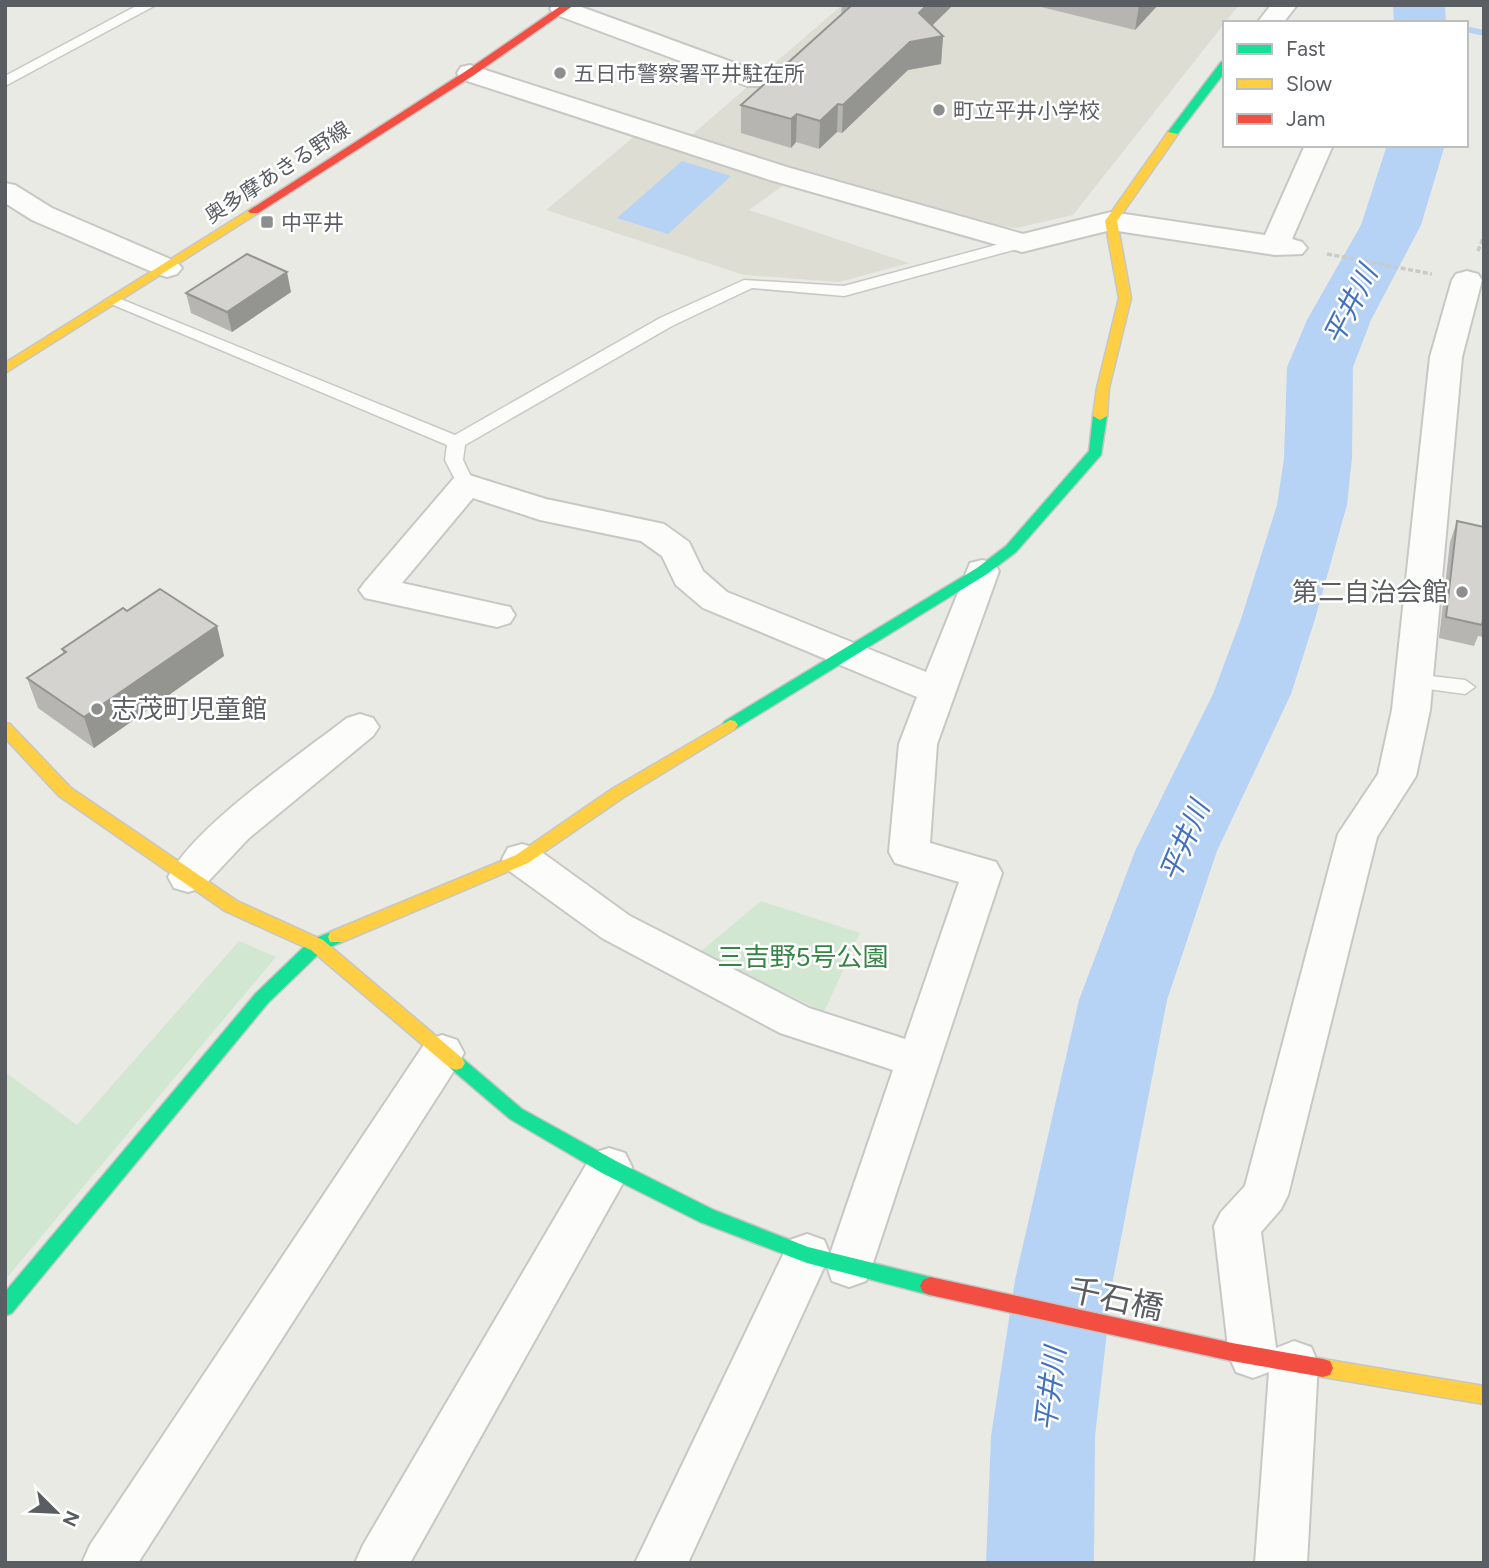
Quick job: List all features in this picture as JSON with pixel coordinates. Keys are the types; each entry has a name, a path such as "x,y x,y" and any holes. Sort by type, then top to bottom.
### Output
{"street":[{"path":"1271,21 1284,5"},
{"path":"566,7 756,80"},
{"name":"奥多摩あきる野線","path":"7,366 167,268 470,73 566,7"},
{"path":"5,1307 262,998 317,945 522,859 618,793 982,570 1011,549 1096,452 1103,388 1125,298 1111,221 1195,100 1223,66"},
{"path":"470,73 780,174 1021,243 1111,221 1284,247 1318,147"},
{"path":"5,191 42,214 167,268"},
{"path":"1281,1563 1260,1357 1237,1226 1265,1195 1358,834 1397,776 1413,681 1446,357 1469,279"},
{"path":"497,615 377,590 466,485 540,509 652,532 677,550 688,577 715,600 937,691"},
{"path":"661,1563 828,1261 919,1061 982,873 909,852 918,744 982,570"},
{"path":"188,877 235,828 360,727"},
{"name":"千石橋","path":"5,728 65,792 231,906 317,945 516,1114 609,1167 707,1216 828,1261 989,1301 1260,1357 1484,1395"},
{"path":"522,859 616,927 795,1020 919,1061"},
{"path":"108,1563 442,1053"},
{"path":"381,1563 609,1167"}],"lane":[{"path":"5,82 149,5"},
{"path":"456,442 666,322 750,283 844,290 1021,243"},
{"path":"112,301 456,442"},
{"path":"456,442 454,460 466,485"},
{"path":"1413,681 1465,687"}],"path":[{"path":"1284,247 1469,279"}],"shaded area":[{"name":"町立平井小学校","path":"842,5 1239,5 1226,21 1223,21 1223,25 1073,215 1017,228 992,225 687,139"},
{"path":"635,136 788,182 749,210 909,263 839,282 744,275 546,210"}],"green space":[{"name":"三吉野5号公園","path":"761,901 860,933 824,1012 700,952"},
{"path":"239,941 276,957 5,1280 5,1072 77,1125"}],"water":[{"path":"682,161 731,176 668,234 617,218"}],"building":[{"path":"852,5 927,5 919,13 943,36 910,42 843,105 838,104 820,121 797,114 791,119 741,105"},
{"path":"247,254 287,272 227,312 186,293"},
{"name":"第二自治会館","path":"1457,521 1484,527 1482,625 1446,617"},
{"path":"160,589 217,626 84,717 27,678 66,652 62,649 123,608 127,611"}],"waterway":[{"name":"平井川","path":"1419,5 1420,21"},
{"path":"1468,29 1484,33"},
{"name":"平井川","path":"1040,1563 1043,1436 1064,1280 1123,1000 1176,851 1252,694 1278,619 1312,505 1318,458 1317,400 1320,367 1339,320 1391,225 1415,147"}],"traffic: fast":[{"path":"1172,134 1223,67"},
{"path":"730,725 982,571 1011,549 1096,452 1100,416"},
{"path":"5,1307 262,998 317,945 336,937"},
{"path":"456,1063 516,1114 609,1167 707,1216 807,1255 930,1286"}],"traffic: slow":[{"path":"1100,416 1103,388 1125,298 1111,221 1172,134"},
{"path":"5,369 254,211"},
{"path":"336,937 522,859 618,793 730,725"},
{"path":"5,728 65,792 231,906 317,945 456,1063"},
{"path":"1323,1368 1484,1395"}],"traffic: jam":[{"path":"254,211 470,73 569,5"},
{"path":"930,1286 1232,1352 1323,1368"}],"place":[{"name":"五日市警察署平井駐在所","path":"560,73"},
{"name":"町立平井小学校","path":"939,110"},
{"name":"中平井","path":"267,222"},
{"name":"第二自治会館","path":"1462,592"},
{"name":"志茂町児童館","path":"97,709"}]}
